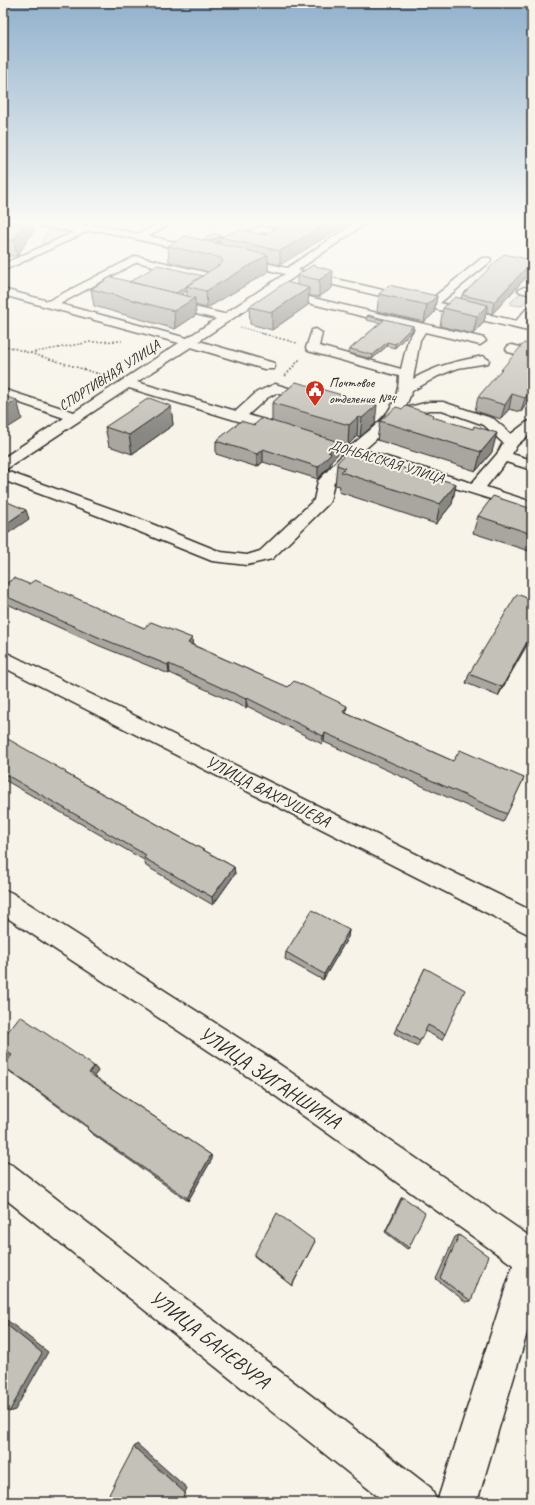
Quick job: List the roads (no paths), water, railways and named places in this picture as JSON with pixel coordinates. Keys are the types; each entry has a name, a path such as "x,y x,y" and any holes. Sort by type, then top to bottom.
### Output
{"street":[{"path":"11,294 189,342 269,366"},
{"path":"49,305 71,294"},
{"name":"СПОРТИВНАЯ УЛИЦА","path":"3,465 126,383 264,294"},
{"path":"283,294 480,341"},
{"path":"389,294 532,328"},
{"path":"432,304 444,294"},
{"path":"174,306 186,298"},
{"path":"159,302 223,320"},
{"path":"519,325 532,309"},
{"path":"3,475 131,522 218,557 248,560 266,555 322,501 326,481 354,451 391,418 406,389 406,374 414,340 422,327"},
{"path":"316,333 312,348 406,374"},
{"path":"512,349 532,354"},
{"path":"406,389 433,372 455,365 483,360"},
{"path":"126,383 300,435"},
{"path":"239,416 262,395 275,388 327,404"},
{"path":"3,392 75,417"},
{"path":"373,416 391,418 429,406 443,406 489,422 511,442"},
{"path":"476,489 503,456 511,442 532,425"},
{"name":"ДОНБАССКАЯ УЛИЦА","path":"331,444 532,507"},
{"path":"503,456 532,465"},
{"name":"УЛИЦА ВАХРУШЕВА","path":"3,658 532,924"},
{"name":"УЛИЦА ЗИГАНШИНА","path":"3,901 263,1070 532,1258"},
{"name":"УЛИЦА БАНЕВУРА","path":"3,1177 417,1502"},
{"path":"456,1502 532,1258"}],"place":[{"name":"Почтовое отделение №4","path":"315,407"}]}
